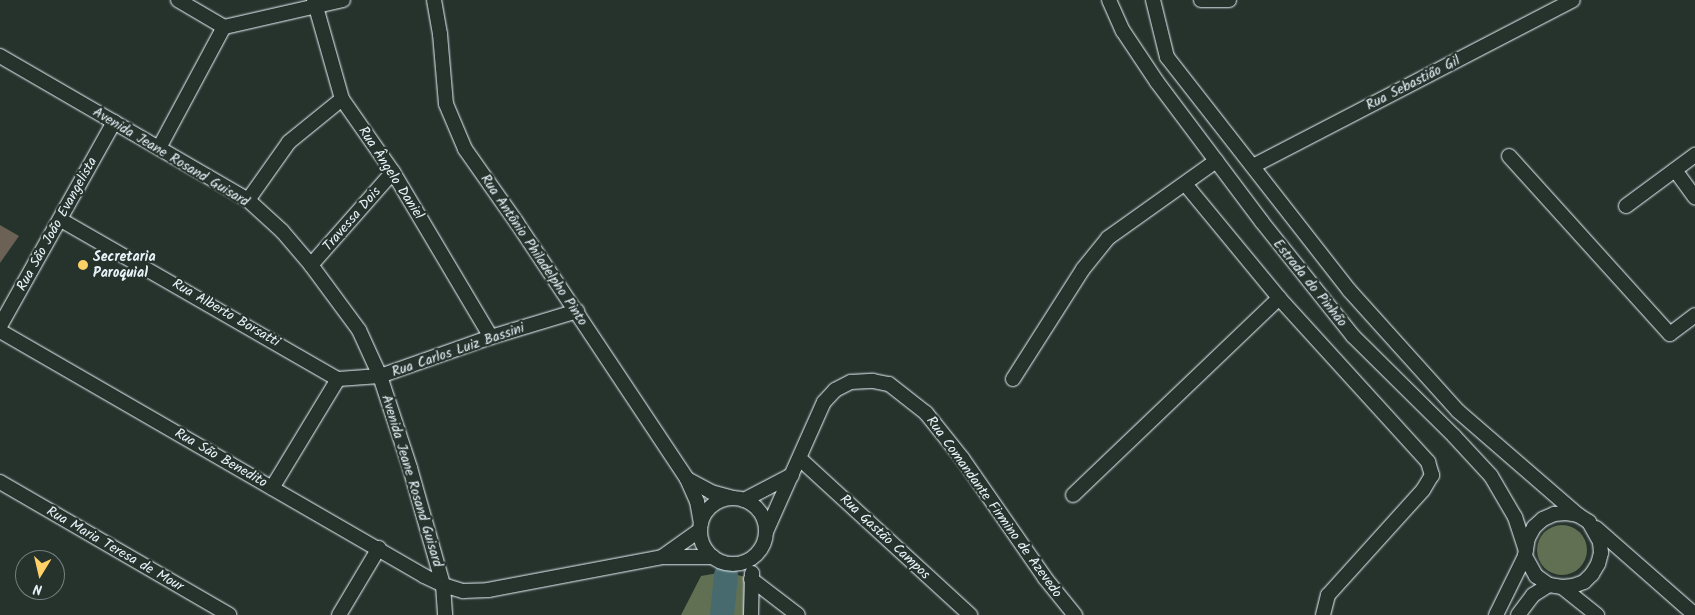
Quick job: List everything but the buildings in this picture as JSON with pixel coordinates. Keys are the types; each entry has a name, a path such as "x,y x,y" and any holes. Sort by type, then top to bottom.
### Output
{"street":[{"path":"178,0 224,27 314,4 343,0"},
{"name":"Rua Antônio Philadelpho Pinto","path":"434,0 440,34 446,104 465,149 577,311 687,479 697,501 701,527"},
{"name":"Estrada do Pinhão","path":"1109,0 1123,31 1157,82 1352,336 1454,436 1491,476 1515,517 1525,553"},
{"name":"Estrada do Pinhão","path":"1152,0 1168,57 1350,290 1458,410 1695,615"},
{"path":"1202,0 1228,1"},
{"name":"Rua Sebastião Gil","path":"1254,166 1573,0"},
{"name":"Rua Ângelo Daniel","path":"314,4 342,99 393,172 491,337"},
{"path":"160,148 224,27"},
{"name":"Avenida Jeane Rosand Guisard","path":"0,56 248,200 282,231 311,265 359,330 380,376 410,468 443,585 445,615"},
{"path":"248,200 289,142 342,99"},
{"name":"Rua São João Evangelista","path":"0,326 61,220 114,122"},
{"path":"1626,206 1695,155"},
{"path":"1509,156 1670,334 1695,315"},
{"path":"1013,379 1083,269 1108,238 1216,161"},
{"path":"1675,170 1695,198"},
{"name":"Travessa Dois","path":"311,265 393,172"},
{"path":"1186,184 1279,298 1428,462 1432,474 1423,490 1328,595 1324,615"},
{"name":"Rua Alberto Borsatti","path":"61,220 338,379"},
{"path":"1073,495 1279,298"},
{"name":"Rua Carlos Luiz Bassini","path":"338,379 380,376 491,337 577,311"},
{"name":"Rua São Benedito","path":"0,331 379,548 424,576 443,585 463,591 488,590 662,557"},
{"path":"272,488 338,379"},
{"name":"Rua Comandante Firmino de Azevedo","path":"766,532 824,402 835,390 851,382 873,380 889,384 926,413 962,458 1045,578 1075,615"},
{"name":"Rua Gastão Campos","path":"800,459 970,615"},
{"path":"687,479 712,492 739,499 760,512 766,532 761,550 745,562 734,564 723,562 713,557 702,543 701,527 709,508 716,503 739,499 792,474"},
{"name":"Rua Maria Teresa de Mour","path":"0,482 229,615"},
{"path":"1496,615 1525,553 1528,538 1534,527 1543,519 1554,514 1566,513 1583,519 1600,542 1598,564 1584,582 1556,586 1533,595 1518,615"},
{"path":"662,557 701,527"},
{"path":"339,615 379,548"},
{"path":"1525,553 1536,576 1556,586 1597,615"},
{"path":"751,615 751,579 754,556"},
{"path":"662,557 713,557"},
{"path":"751,579 798,615"}],"green space":[{"path":"1557,525 1567,525 1580,532 1587,545 1587,555 1580,568 1567,575 1557,575 1548,571 1541,564 1537,555 1537,545 1541,536 1548,529"},
{"path":"724,572 746,577 744,615 681,615 701,576"}],"waterway":[{"path":"722,615 726,575"}],"place":[{"name":"Secretaria Paroquial","path":"83,265"}]}
